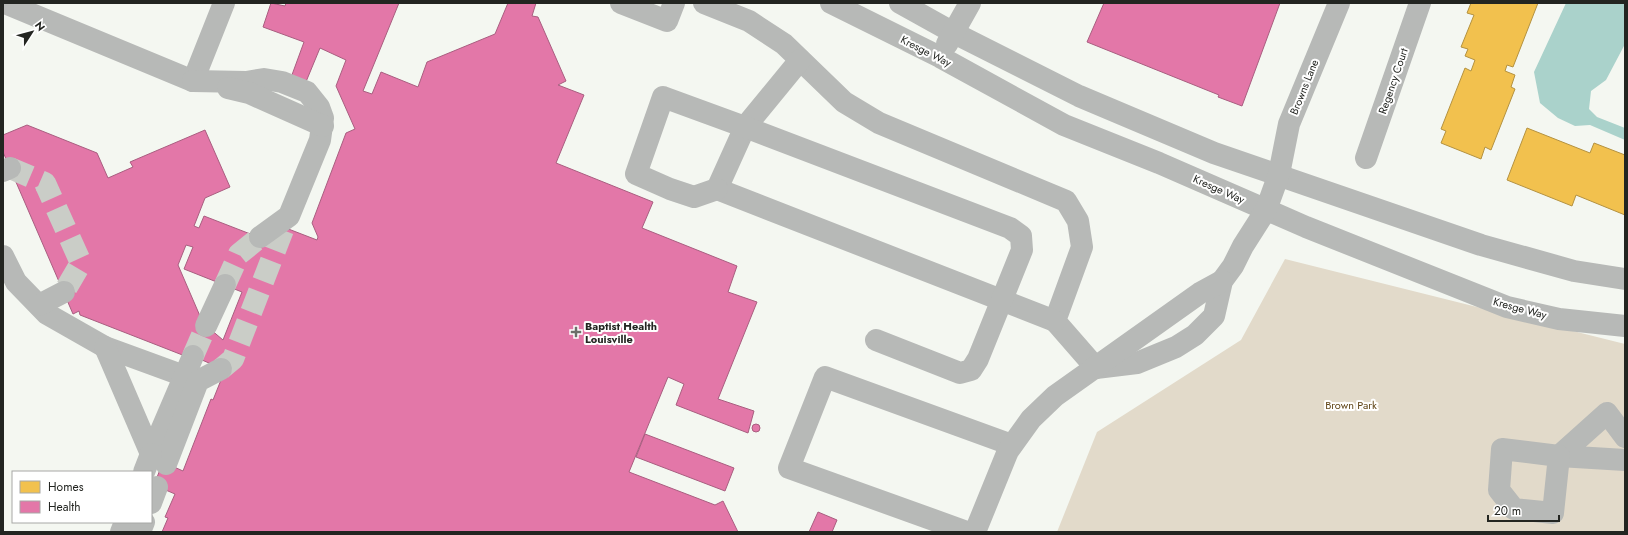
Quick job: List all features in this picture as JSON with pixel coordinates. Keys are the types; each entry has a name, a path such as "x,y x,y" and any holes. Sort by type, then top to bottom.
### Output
{"street":[{"path":"5,3 193,81 249,93 323,126 320,140 287,221 260,237"},
{"path":"193,81 224,3"},
{"path":"621,3 667,21 674,3"},
{"path":"704,3 749,21 784,44 844,102 880,123 1066,201 1078,221 1082,247 1055,321"},
{"name":"Kresge Way","path":"831,3 940,57 1064,125 1159,163 1306,227 1507,307 1558,319 1625,326"},
{"path":"900,3 1079,96 1214,153 1279,174 1481,245 1574,271 1625,279"},
{"path":"940,57 970,3"},
{"name":"Browns Lane","path":"1222,281 1233,266 1243,246 1266,210 1279,174 1289,124 1339,3"},
{"name":"Regency Court","path":"1366,158 1420,3"},
{"path":"717,189 745,127 800,60"},
{"path":"876,340 960,372 971,370 978,359 1002,301 1022,250 1021,236 1010,228 663,97 636,174 670,189 694,197 717,189 1002,301 1055,321 1096,368"},
{"path":"3,256 16,282 47,314 105,347 192,371 221,369"},
{"path":"1096,368 1137,363 1176,347 1195,335 1214,316 1222,281"},
{"path":"976,532 1008,451 1031,418 1055,396 1200,292 1222,281"},
{"path":"206,326 225,285"},
{"path":"39,305 64,292"},
{"path":"105,347 154,476"},
{"path":"154,476 192,371"},
{"path":"967,532 789,468 825,377 1012,445"},
{"path":"1625,437 1607,413 1559,456 1625,460"}],"green space":[{"name":"Brown Park","path":"1285,259 1625,344 1625,532 1057,532 1097,432 1241,340"}],"water":[{"path":"1566,3 1625,3 1625,44 1606,80 1591,91 1589,109 1597,117 1625,128 1625,140 1590,125 1575,126 1558,118 1540,103 1534,72"}],"building: Homes":[{"path":"1471,3 1538,3 1513,67 1507,65 1505,71 1515,75 1511,87 1515,89 1491,150 1485,147 1481,159 1441,143 1446,131 1441,129 1465,68 1471,71 1475,60 1465,56 1468,49 1461,47 1474,15 1467,13"},
{"path":"1527,128 1590,153 1594,143 1625,155 1625,215 1576,195 1572,206 1507,180"}],"building: Health":[{"path":"271,3 285,6 286,3 399,3 363,91 372,94 381,72 418,87 427,62 495,34 508,3 536,3 532,16 538,17 566,81 558,85 584,95 556,163 653,202 642,228 737,266 728,292 757,302 718,399 754,411 748,433 676,405 684,384 668,377 629,472 715,505 723,501 738,532 162,532 168,518 165,517 175,494 154,485 163,462 183,471 211,399 213,400 225,370 186,353 185,356 80,315 79,311 73,314 3,152 3,135 27,125 97,153 108,178 133,167 130,162 205,130 230,187 205,198 194,226 199,228 204,216 271,242 278,225 317,240 318,237 312,223 346,133 355,129 336,86 346,60 320,48 303,89 289,83 304,42 263,27","holes":["186,245 193,247 184,269 242,292 223,340 203,323 178,265"]},
{"path":"1104,3 1280,3 1242,106 1218,97 1219,95 1087,42"},
{"path":"754,424 758,424 760,428 758,432 754,432 752,430 752,426"},
{"path":"645,434 734,468 725,491 636,457"},
{"path":"818,512 837,520 832,532 809,532"}],"tunnel":[{"path":"10,168 45,183 81,263 64,292"},
{"path":"221,369 233,359 284,227"},
{"path":"225,285 239,254 260,237"},
{"path":"193,356 206,326"}],"place":[{"name":"Baptist Health Louisville","path":"576,332"}]}
